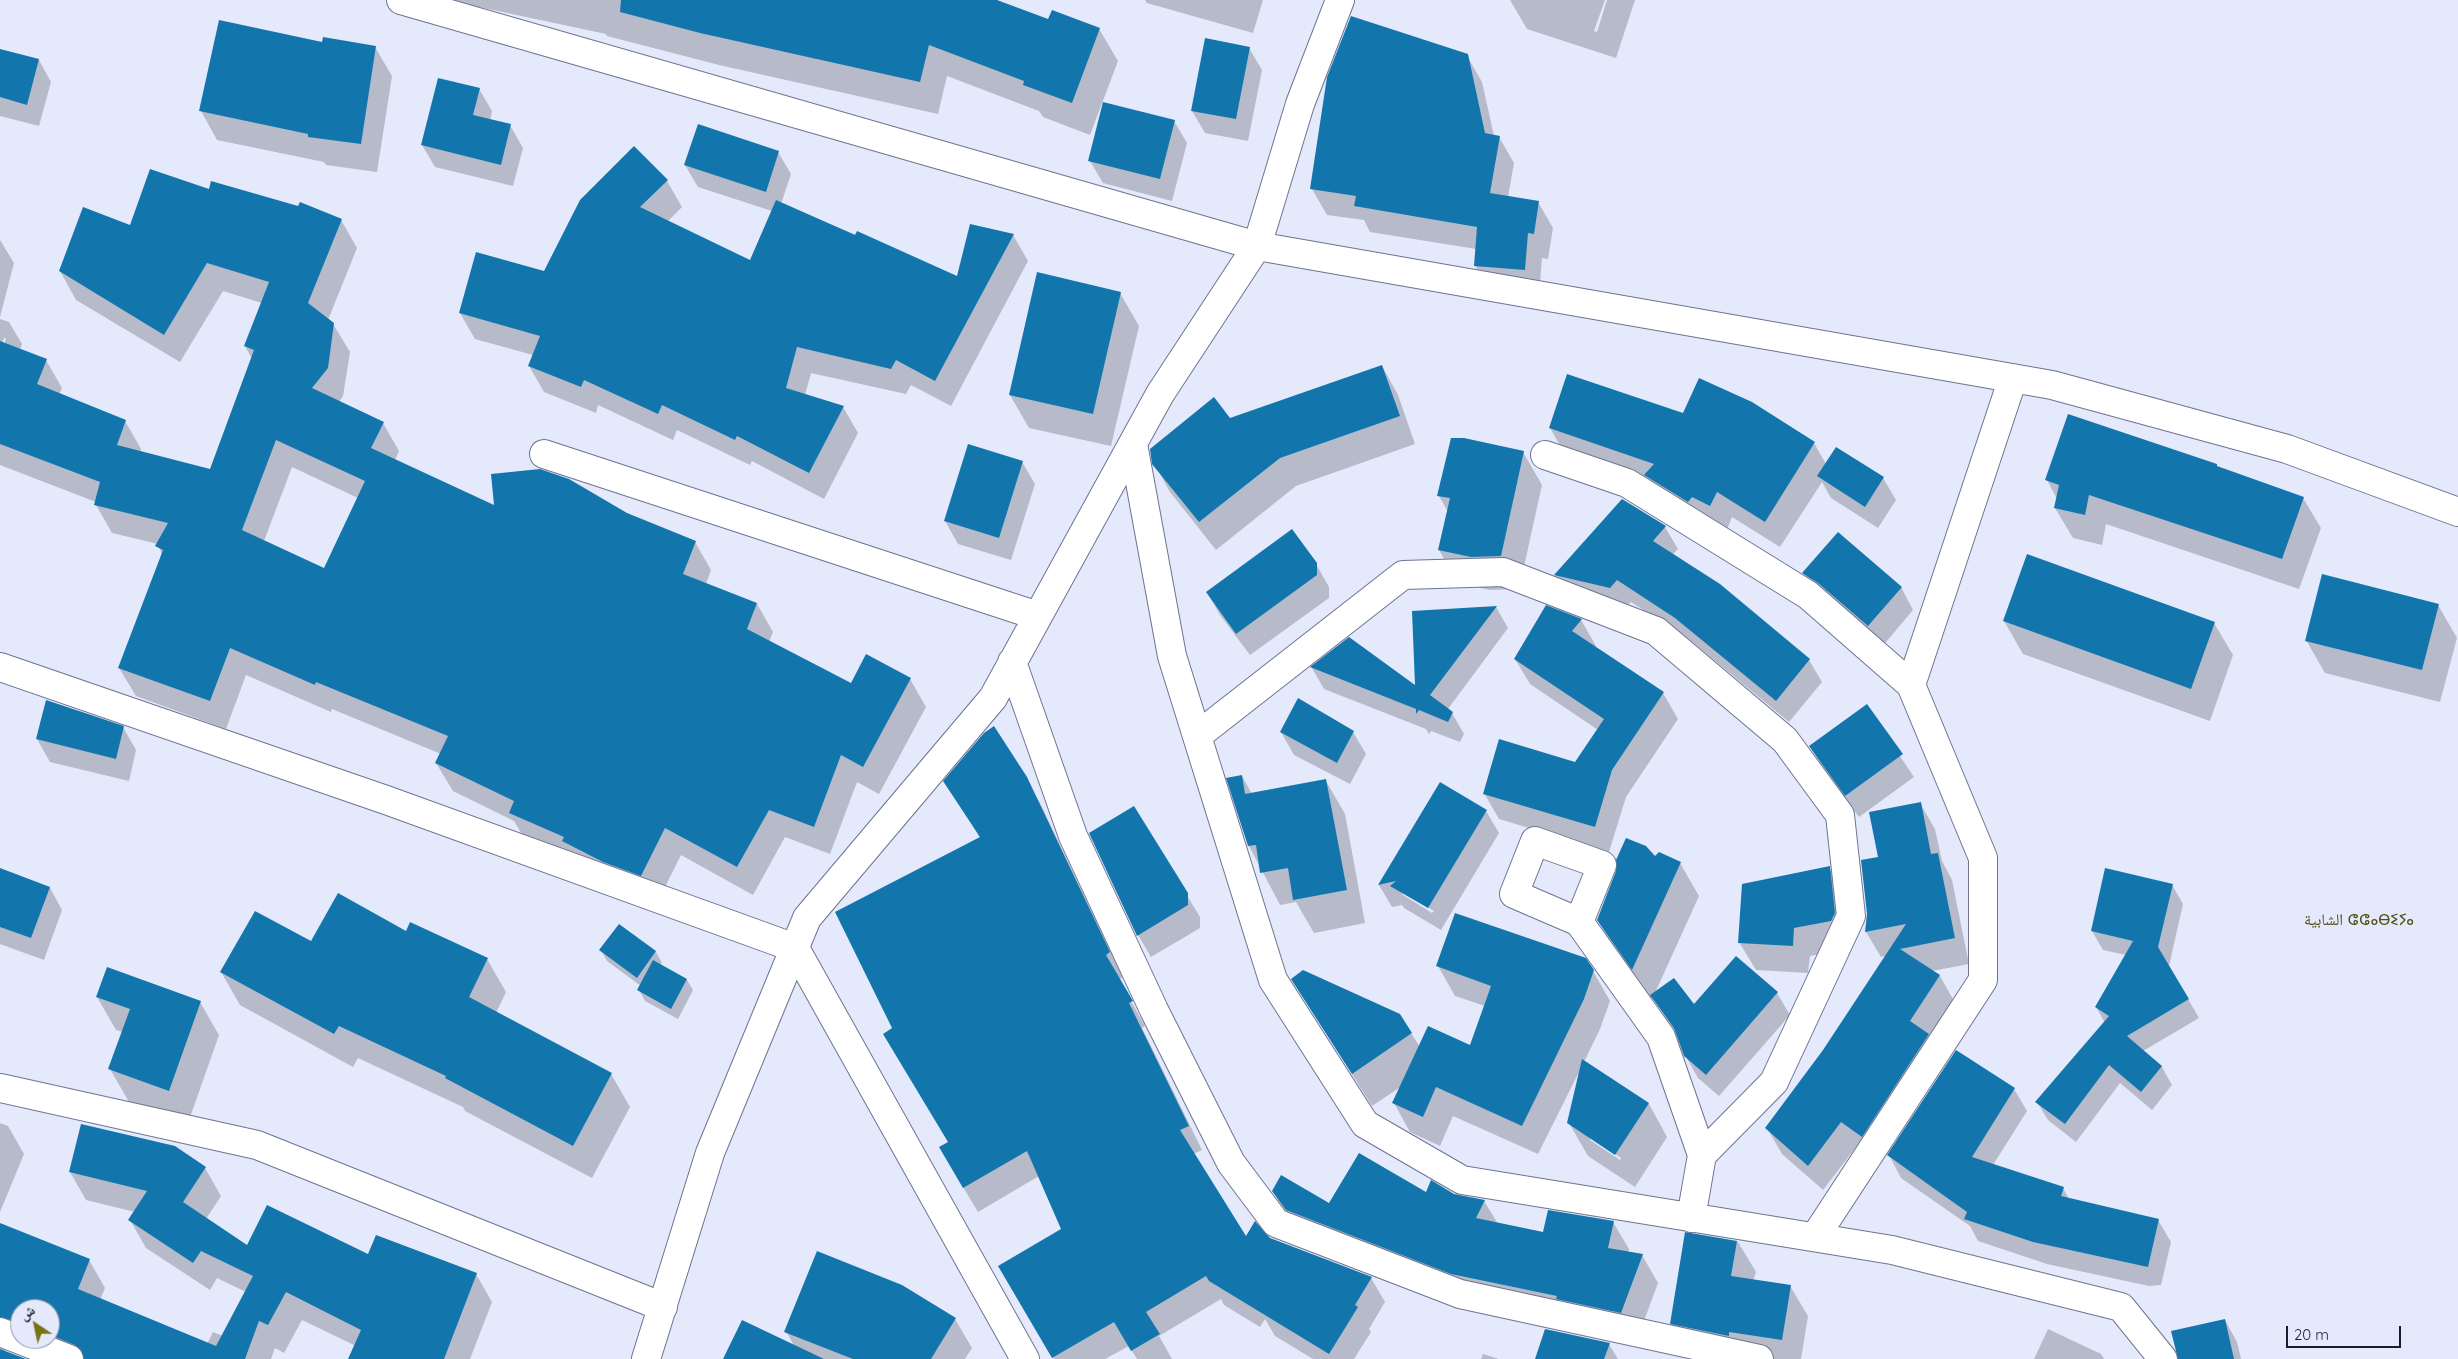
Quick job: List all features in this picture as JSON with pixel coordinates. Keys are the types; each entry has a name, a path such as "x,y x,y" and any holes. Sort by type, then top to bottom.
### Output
{"street":[{"path":"401,0 1257,246 2052,385 2287,449 2458,512"},
{"path":"646,1359 710,1153 807,918 993,698 1160,394 1257,246 1300,104 1340,0"},
{"path":"1911,685 2013,378"},
{"path":"1132,444 1172,656 1273,980 1366,1124 1462,1180 1892,1250 2121,1307 2163,1359"},
{"path":"544,454 1038,616"},
{"path":"1545,455 1627,483 1808,594 1911,685 1983,858 1983,980 1815,1237"},
{"path":"1197,736 1403,575 1503,572 1656,631 1785,740 1840,815 1851,916 1774,1082 1702,1155"},
{"path":"1012,662 1073,836 1154,1010 1230,1163 1276,1223 1460,1294 1759,1359"},
{"path":"0,668 386,800 795,948 1025,1359"},
{"path":"1579,922 1662,1036 1702,1155 1691,1218"},
{"path":"0,1088 257,1145 663,1307"},
{"path":"0,1332 69,1359"}],"building":[{"path":"621,0 997,0 1048,19 1052,10 1100,28 1072,103 1023,85 1024,81 929,45 920,82 700,33 620,12"},
{"path":"1351,16 1468,54 1485,133 1500,136 1490,193 1539,201 1534,234 1528,233 1525,270 1474,266 1477,227 1354,206 1356,196 1310,189 1327,77"},
{"path":"219,20 322,42 323,37 376,46 361,144 308,137 308,134 199,111"},
{"path":"1205,38 1250,47 1236,119 1191,111"},
{"path":"0,49 39,59 27,105 0,97"},
{"path":"438,78 480,88 473,115 511,124 501,165 421,145"},
{"path":"1103,102 1175,120 1160,179 1088,161"},
{"path":"698,124 779,151 766,192 684,165"},
{"path":"634,146 668,180 640,207 750,260 776,200 855,235 857,231 957,276 970,224 1014,234 935,381 896,360 891,369 797,347 786,388 844,406 809,473 737,436 735,440 662,405 658,414 584,380 581,387 528,366 540,336 459,313 476,252 544,271 580,200"},
{"path":"150,169 209,189 211,181 298,206 300,202 342,219 308,303 334,323 328,368 312,388 384,422 371,448 494,505 491,474 540,469 569,479 627,513 696,541 683,574 757,603 747,629 851,683 866,654 911,678 863,767 841,755 814,827 769,810 737,867 665,828 641,876 603,862 562,841 564,837 509,813 514,801 435,763 448,736 316,682 315,685 230,648 210,701 118,668 163,550 155,546 168,523 94,505 100,482 0,444 0,341 47,359 37,384 126,420 117,445 210,469 254,350 244,346 269,282 207,263 164,335 59,271 83,207 130,225","holes":["276,440 365,481 324,568 242,530"]},
{"path":"1037,272 1121,292 1093,414 1009,395"},
{"path":"1382,365 1400,416 1280,458 1199,522 1152,464 1150,449 1214,397 1230,418"},
{"path":"1567,374 1683,413 1699,378 1752,402 1815,442 1765,522 1717,492 1710,506 1692,497 1688,502 1644,475 1654,464 1549,428"},
{"path":"2068,414 2217,464 2217,466 2304,497 2282,559 2089,495 2085,515 2054,508 2059,485 2045,480"},
{"path":"1451,438 1464,438 1524,451 1501,556 1471,557 1438,550 1450,498 1437,496"},
{"path":"968,444 1023,461 999,538 944,521"},
{"path":"1836,447 1884,477 1865,507 1817,476"},
{"path":"1622,499 1666,526 1653,541 1720,584 1810,659 1776,701 1675,618 1617,580 1610,588 1554,575"},
{"path":"1292,529 1317,563 1317,575 1236,634 1206,592"},
{"path":"1838,532 1902,587 1868,626 1818,583 1802,573"},
{"path":"2027,554 2215,622 2191,689 2003,621"},
{"path":"2322,574 2439,604 2422,670 2305,641"},
{"path":"1546,605 1582,619 1572,631 1664,692 1612,770 1595,827 1483,794 1499,739 1575,762 1604,719 1514,659"},
{"path":"1497,606 1430,695 1453,712 1448,722 1419,710 1416,714 1416,709 1310,667 1349,637 1415,685 1412,611"},
{"path":"1298,698 1354,731 1337,763 1280,732"},
{"path":"46,700 124,726 116,759 36,739"},
{"path":"1867,704 1903,754 1845,796 1809,746"},
{"path":"994,726 1027,777 1110,952 1106,955 1133,1001 1129,1003 1189,1126 1180,1130 1246,1236 1255,1221 1270,1238 1372,1277 1355,1305 1358,1307 1329,1354 1209,1281 1206,1276 1146,1312 1160,1334 1131,1351 1114,1322 1052,1358 998,1266 1061,1229 1027,1151 963,1188 939,1147 948,1142 883,1034 892,1028 835,912 980,837 943,781 984,733"},
{"path":"1242,775 1245,794 1326,779 1347,890 1293,900 1288,868 1260,873 1256,845 1248,846 1226,778"},
{"path":"1440,782 1487,810 1428,908 1390,886 1396,881 1378,885"},
{"path":"1921,802 1931,854 1938,853 1955,938 1900,949 1940,975 1910,1021 1929,1034 1862,1137 1841,1122 1808,1166 1765,1128 1823,1050 1906,924 1865,932 1867,914 1861,860 1878,857 1869,812"},
{"path":"1134,806 1188,893 1188,905 1137,936 1089,833"},
{"path":"1626,838 1646,846 1655,856 1659,852 1681,862 1632,970 1597,920 1616,871 1616,860"},
{"path":"1830,866 1835,913 1831,921 1794,928 1793,946 1738,943 1742,884"},
{"path":"0,868 50,887 31,938 0,927"},
{"path":"2105,868 2173,884 2158,947 2189,999 2127,1036 2162,1066 2141,1092 2109,1065 2065,1124 2035,1102 2109,1016 2095,1007 2133,941 2091,931"},
{"path":"338,893 406,931 410,922 488,958 469,997 612,1073 573,1146 445,1078 446,1076 339,1026 334,1034 220,972 255,911 311,941"},
{"path":"1455,913 1586,958 1594,970 1584,999 1522,1126 1436,1087 1423,1117 1392,1103 1428,1026 1470,1045 1491,986 1436,966"},
{"path":"619,924 656,951 637,978 599,950"},
{"path":"1736,956 1778,992 1706,1075 1684,1056 1674,1028 1650,995 1674,978 1694,1004"},
{"path":"653,960 687,979 671,1009 637,990"},
{"path":"107,967 201,1001 169,1091 108,1069 130,1009 96,997"},
{"path":"1303,970 1400,1014 1412,1033 1352,1074 1291,979"},
{"path":"1956,1050 2015,1088 1972,1157 2064,1187 2061,1196 2159,1219 2148,1267 2033,1242 1964,1219 1967,1212 1887,1155"},
{"path":"1582,1059 1649,1103 1615,1155 1567,1123"},
{"path":"81,1124 175,1146 206,1167 183,1202 247,1245 267,1205 368,1254 376,1235 477,1273 444,1359 348,1359 361,1330 286,1292 268,1325 259,1321 245,1359 84,1359 81,1350 75,1345 60,1339 60,1299 10,1299 10,1320 0,1317 0,1223 90,1259 78,1289 216,1346 253,1276 201,1251 193,1263 128,1220 147,1191 69,1172"},
{"path":"1359,1153 1426,1192 1431,1180 1454,1194 1485,1200 1476,1218 1543,1232 1548,1210 1614,1221 1608,1248 1643,1254 1621,1313 1556,1299 1557,1296 1451,1274 1286,1210 1272,1191 1281,1175 1329,1203"},
{"path":"1685,1232 1737,1241 1731,1276 1791,1285 1782,1340 1729,1332 1729,1336 1670,1324"},
{"path":"817,1251 902,1285 956,1318 931,1359 853,1359 784,1332"},
{"path":"2225,1319 2234,1359 2178,1359 2171,1331"},
{"path":"742,1320 824,1359 723,1359"},
{"path":"1545,1329 1610,1343 1604,1359 1535,1359"},
{"path":"0,1349 26,1359 0,1359"}],"district":[{"name":"الشابية ⵛⵛⴰⴱⵉⵢⴰ","path":"2359,920"}]}
